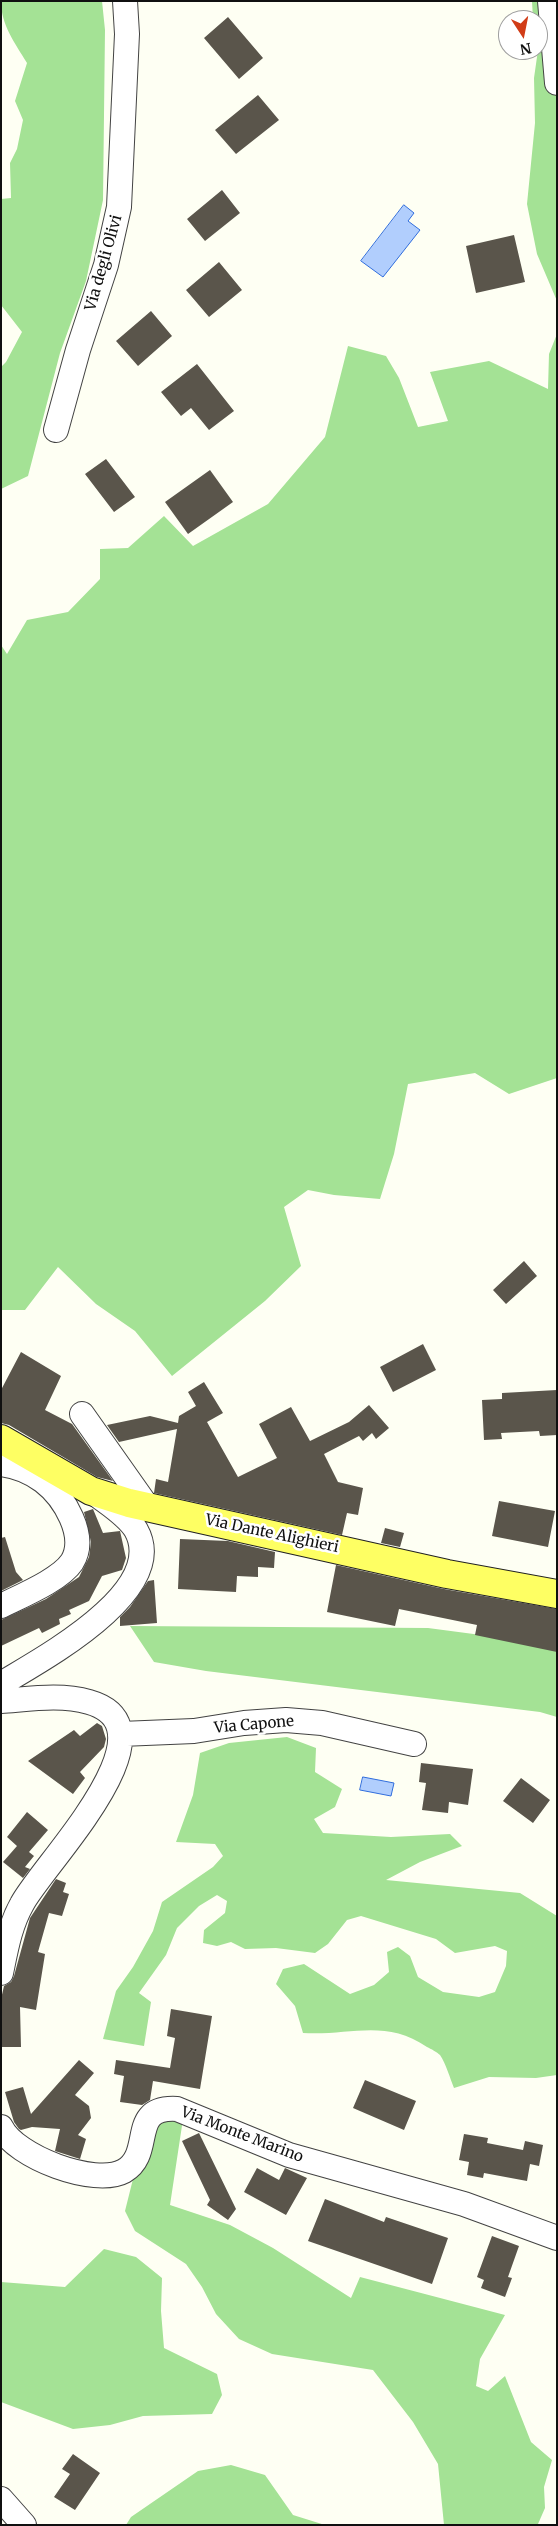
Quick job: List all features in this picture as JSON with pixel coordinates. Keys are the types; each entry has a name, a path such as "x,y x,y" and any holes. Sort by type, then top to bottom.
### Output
{"main road":[{"name":"Via Dante Alighieri","path":"1,1439 20,1465 91,1491 149,1509 447,1574 557,1594"}],"street":[{"name":"Via degli Olivi","path":"56,430 78,350 106,265 119,207 127,28 125,1"},
{"path":"550,1 557,83"},
{"path":"82,1414 149,1509"},
{"path":"1,1606 57,1576 69,1565 76,1552 76,1535 64,1505 49,1486 20,1465"},
{"path":"1,1684 102,1617 128,1589 138,1572 142,1547 136,1530 129,1521 91,1491"},
{"path":"1,1701 50,1698 87,1701 103,1709 113,1717 121,1734 119,1752 107,1781 89,1810 22,1903 12,1928 1,1973"},
{"name":"Via Capone","path":"121,1734 194,1731 244,1723 286,1720 322,1723 414,1744"},
{"name":"Via Monte Marino","path":"1,2127 12,2142 35,2158 80,2172 104,2176 122,2172 135,2161 145,2122 150,2115 167,2108 177,2109 289,2155 464,2204 557,2238"},
{"path":"1,2499 24,2525"}],"green space":[{"path":"1,1 102,1 105,30 103,200 86,281 60,353 28,476 1,489 1,367 6,362 22,332 1,305 1,199 11,198 10,163 17,149 23,120 15,101 27,63 6,26"},
{"path":"532,1 557,1 557,301 537,254 527,204 535,123 534,78 537,60 548,60 548,10 532,10"},
{"path":"557,334 557,1078 509,1094 475,1073 408,1084 394,1154 380,1199 334,1195 308,1190 284,1207 301,1266 265,1301 172,1376 135,1331 96,1304 58,1267 25,1310 1,1310 1,645 7,654 27,620 68,612 100,579 100,549 128,548 164,516 193,546 268,504 325,437 348,346 386,356 399,378 418,427 448,421 430,372 489,361 548,389 549,354"},
{"path":"130,1626 428,1628 557,1645 557,1717 540,1712 206,1671 154,1662"},
{"path":"287,1737 316,1748 315,1772 342,1789 335,1807 314,1819 323,1833 391,1837 450,1834 462,1846 420,1862 386,1880 520,1893 557,1916 557,2075 536,2078 489,2077 454,2088 440,2055 412,2038 396,2033 366,2030 303,2033 295,2006 276,1984 283,1969 304,1964 350,1994 374,1985 389,1972 387,1952 398,1947 410,1956 418,1977 443,1992 479,1997 495,1992 506,1966 507,1951 495,1946 455,1953 436,1939 361,1916 347,1920 328,1944 315,1953 276,1948 245,1949 231,1942 217,1946 203,1943 204,1930 225,1913 227,1901 217,1895 199,1906 177,1928 166,1955 139,1993 151,2002 144,2046 103,2039 116,1991 133,1967 153,1931 162,1902 213,1867 223,1856 215,1844 176,1842 193,1795 200,1753 229,1743"},
{"path":"155,2117 183,2119 170,2205 230,2225 273,2248 351,2298 360,2277 505,2315 480,2359 476,2386 488,2391 505,2376 531,2442 552,2460 544,2487 545,2508 538,2524 444,2525 438,2464 413,2422 373,2370 272,2354 239,2339 216,2314 202,2287 186,2264 135,2231 125,2211 136,2167"},
{"path":"104,2249 136,2257 162,2278 161,2311 164,2348 217,2374 222,2395 212,2414 143,2416 110,2425 73,2429 1,2402 1,2282 65,2287"},
{"path":"231,2465 265,2475 293,2515 325,2525 126,2525 131,2517 198,2471"}],"water":[{"path":"404,205 414,213 408,221 420,230 383,277 361,261"},
{"path":"363,1777 394,1783 391,1796 360,1790"}],"building":[{"path":"228,17 263,58 239,79 204,38"},
{"path":"258,95 279,120 236,154 215,130"},
{"path":"222,190 240,213 205,241 187,219"},
{"path":"514,235 525,282 476,293 466,246"},
{"path":"219,262 242,290 209,317 186,290"},
{"path":"151,311 172,336 138,366 116,341"},
{"path":"197,364 234,411 209,430 191,408 181,416 161,392"},
{"path":"106,459 135,497 114,512 85,474"},
{"path":"210,470 233,502 188,534 165,502"},
{"path":"524,1261 537,1276 506,1304 493,1290"},
{"path":"423,1344 436,1370 393,1392 380,1367"},
{"path":"21,1352 61,1376 45,1410 72,1424 113,1481 97,1477 9,1425 1,1423 1,1390"},
{"path":"204,1382 223,1413 207,1422 238,1477 277,1458 259,1424 291,1407 310,1441 349,1422 369,1405 389,1428 376,1439 372,1433 363,1441 359,1436 324,1454 338,1482 363,1488 358,1515 347,1513 342,1535 154,1493 156,1479 168,1482 177,1429 119,1442 107,1425 150,1416 178,1423 179,1416 196,1406 188,1392"},
{"path":"557,1390 557,1435 540,1436 539,1431 501,1433 502,1439 484,1440 482,1400 502,1399 502,1393"},
{"path":"499,1501 555,1511 548,1547 492,1536"},
{"path":"93,1509 103,1533 120,1531 126,1558 122,1570 102,1576 89,1601 69,1610 71,1614 59,1619 60,1624 42,1633 39,1628 1,1646 1,1620 46,1599 79,1577 89,1557 91,1542 84,1512"},
{"path":"385,1528 404,1533 400,1547 381,1543"},
{"path":"5,1537 16,1572 23,1580 1,1591 1,1538"},
{"path":"180,1539 228,1541 275,1552 274,1568 258,1567 258,1577 237,1576 236,1592 178,1589"},
{"path":"336,1565 444,1589 557,1609 557,1652 475,1635 477,1625 399,1609 395,1626 327,1612"},
{"path":"154,1580 157,1623 120,1626 120,1617 130,1607 148,1581"},
{"path":"97,1723 102,1726 106,1739 104,1747 80,1772 85,1778 73,1794 28,1761 74,1730 80,1736"},
{"path":"421,1763 473,1769 468,1805 449,1802 448,1813 422,1810 426,1783 419,1782"},
{"path":"521,1778 550,1800 533,1823 503,1801"},
{"path":"27,1812 48,1830 29,1852 34,1856 25,1867 30,1869 23,1878 3,1862 17,1846 7,1837"},
{"path":"56,1879 66,1883 63,1892 69,1894 62,1916 49,1913 38,1952 45,1954 36,2010 20,2007 21,2047 1,2047 1,1999 4,1986 11,1982 14,1976 30,1918"},
{"path":"171,2009 212,2016 200,2089 153,2081 150,2100 142,2105 120,2102 124,2076 114,2074 116,2060 170,2068 175,2038 167,2036"},
{"path":"79,2060 94,2073 75,2095 89,2106 91,2118 78,2135 86,2139 80,2159 55,2151 60,2129 32,2127 19,2129 14,2122 5,2092 23,2087 31,2114"},
{"path":"365,2080 416,2101 404,2130 353,2108"},
{"path":"199,2133 236,2209 228,2220 207,2205 210,2200 182,2141"},
{"path":"464,2134 488,2138 487,2143 523,2150 525,2141 543,2145 539,2166 530,2164 527,2181 484,2173 483,2178 467,2175 469,2162 459,2160"},
{"path":"257,2168 279,2180 285,2168 307,2178 286,2215 244,2192"},
{"path":"325,2199 384,2222 386,2217 448,2238 432,2284 308,2241"},
{"path":"492,2236 519,2246 508,2277 512,2278 505,2297 481,2288 484,2280 477,2277"},
{"path":"73,2454 100,2473 75,2510 54,2497 70,2474 62,2469"}]}
